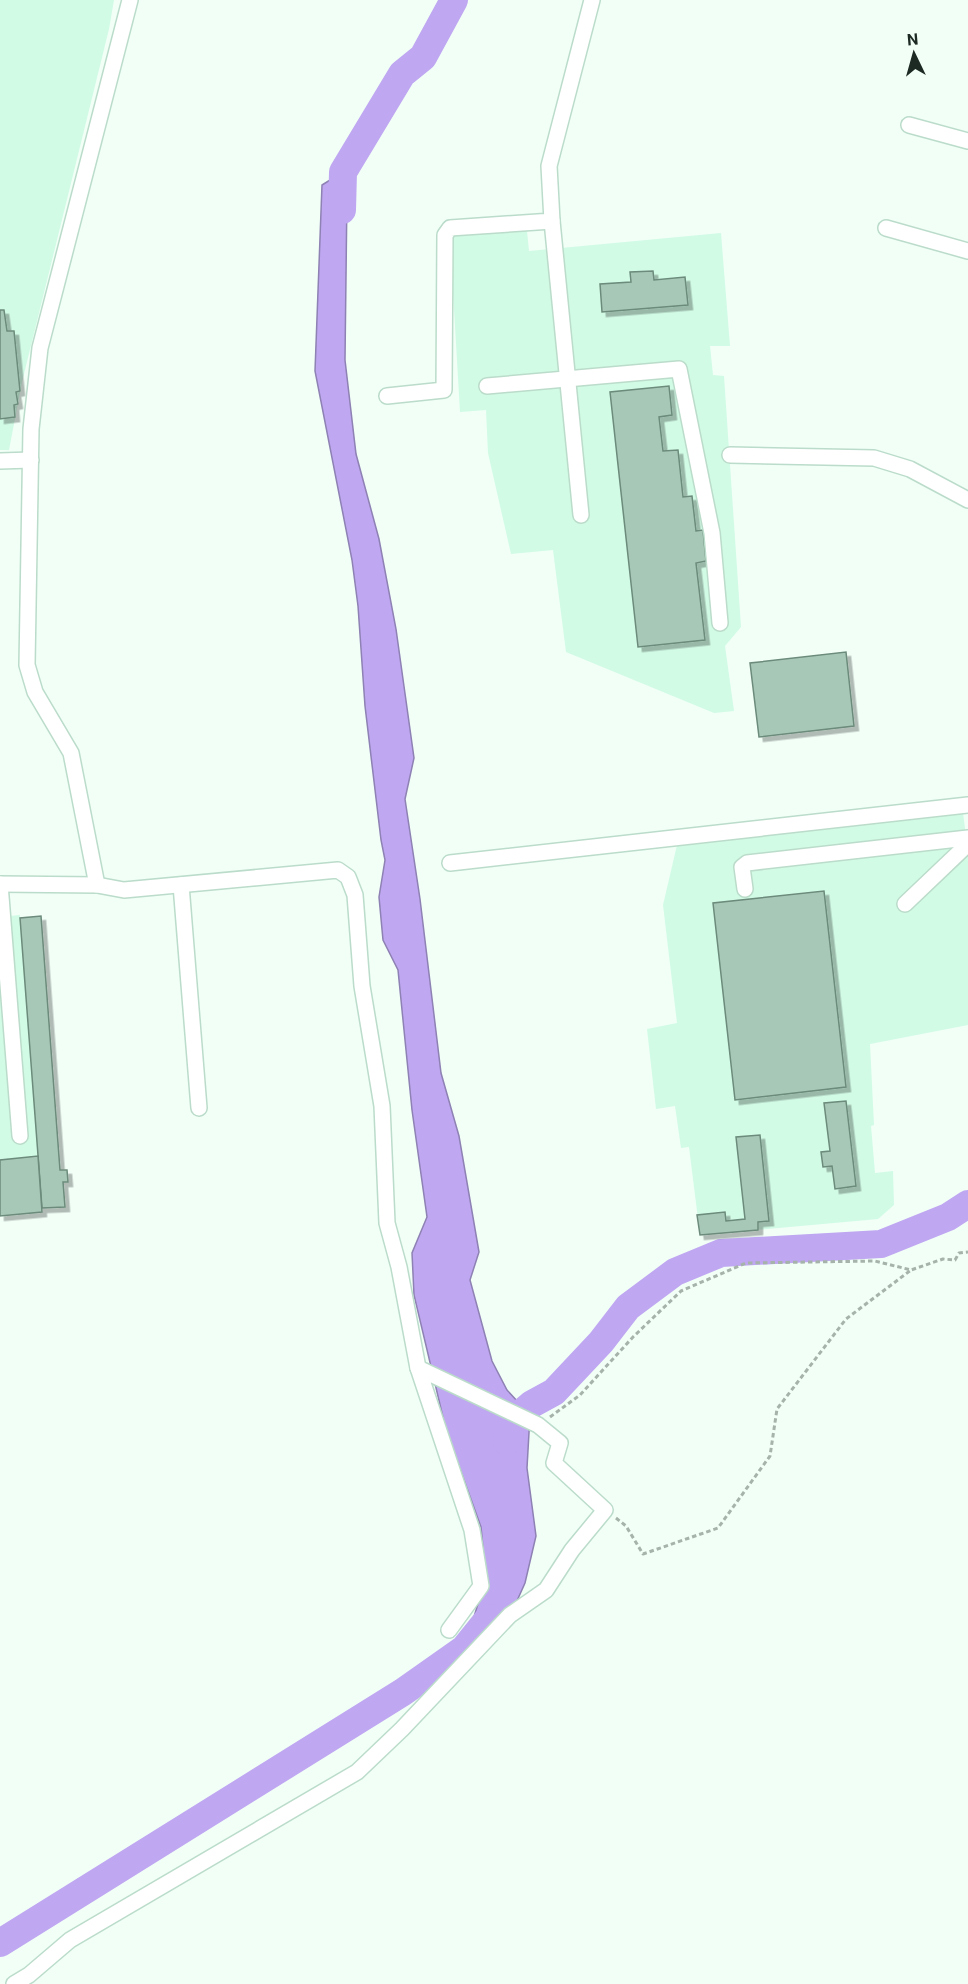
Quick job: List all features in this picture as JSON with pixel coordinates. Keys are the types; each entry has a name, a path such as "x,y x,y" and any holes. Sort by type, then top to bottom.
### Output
{"street":[{"path":"97,885 71,753 35,692 27,665 32,429 40,348 130,0"},
{"path":"581,515 552,221 549,166 592,0"},
{"path":"909,125 968,141"},
{"path":"387,396 444,390 445,235 450,228 552,221"},
{"path":"886,228 968,251"},
{"path":"487,386 679,369 712,532 720,623"},
{"path":"730,455 874,458 910,469 968,500"},
{"path":"0,461 31,460"},
{"path":"450,863 968,805"},
{"path":"745,889 742,867 747,863 968,838"},
{"path":"905,904 968,844"},
{"path":"20,1136 4,976 0,884 97,885 124,890 338,870 348,876 355,895 362,986 381,1106 387,1223 424,1370 472,1530 481,1586 449,1630"},
{"path":"181,885 199,1108"},
{"path":"14,1984 29,1976 70,1940 357,1772 402,1729 510,1615 546,1590 572,1550 605,1510 554,1463 560,1443 538,1425 424,1370"}],"path":[{"path":"605,1510 626,1526 643,1554 718,1528 770,1456 777,1409 846,1319 911,1270 943,1259 955,1260 959,1253 968,1252"},
{"path":"538,1425 580,1395 633,1336 681,1291 746,1263 875,1261 911,1270"}],"shaded area":[{"path":"0,0 114,0 109,29 22,382 9,450 0,450"},
{"path":"343,172 347,193 345,360 356,454 379,539 396,629 414,758 405,799 420,899 441,1073 459,1136 479,1252 470,1280 492,1361 507,1390 530,1415 527,1468 536,1536 525,1583 516,1603 464,1649 486,1578 481,1527 446,1430 414,1295 412,1253 427,1217 412,1110 398,970 383,940 379,897 385,860 365,706 358,606 352,560 315,371 322,185"},
{"path":"527,231 529,251 721,233 730,346 710,346 713,375 724,376 741,627 725,646 734,711 714,713 566,652 553,550 511,554 488,453 486,410 460,412 450,240 454,235"},
{"path":"963,813 968,852 968,1025 870,1044 874,1125 871,1126 875,1173 893,1171 894,1205 878,1219 700,1235 689,1147 681,1148 675,1106 656,1109 647,1029 677,1023 663,905 677,845"},
{"path":"20,915 20,918 41,916 60,1170 67,1170 68,1182 63,1183 65,1207 42,1208 42,1212 0,1216 0,917"}],"building":[{"path":"653,271 654,280 685,277 688,305 602,312 600,284 631,282 630,272"},
{"path":"0,310 4,310 7,331 14,331 20,391 16,392 18,404 14,405 15,417 0,419"},
{"path":"669,386 672,415 659,417 663,451 678,450 683,497 692,496 696,531 703,530 706,561 696,563 705,640 638,647 610,392"},
{"path":"846,652 854,726 759,737 750,663"},
{"path":"824,891 846,1087 735,1100 713,903"},
{"path":"41,916 60,1170 67,1170 68,1182 63,1182 65,1207 42,1208 20,918"},
{"path":"846,1101 856,1186 835,1189 832,1166 823,1167 821,1152 830,1151 824,1103"},
{"path":"760,1135 769,1221 758,1222 758,1230 700,1235 697,1215 725,1212 726,1221 745,1219 736,1137"},
{"path":"38,1156 42,1212 0,1216 0,1160"}],"waterway":[{"path":"342,210 343,172 402,74 423,57 454,0"},
{"path":"507,1442 513,1420 532,1404 554,1392 601,1342 628,1307 675,1272 721,1253 881,1244 948,1217 968,1204"},
{"path":"0,1943 403,1692 464,1649 489,1618"}]}
